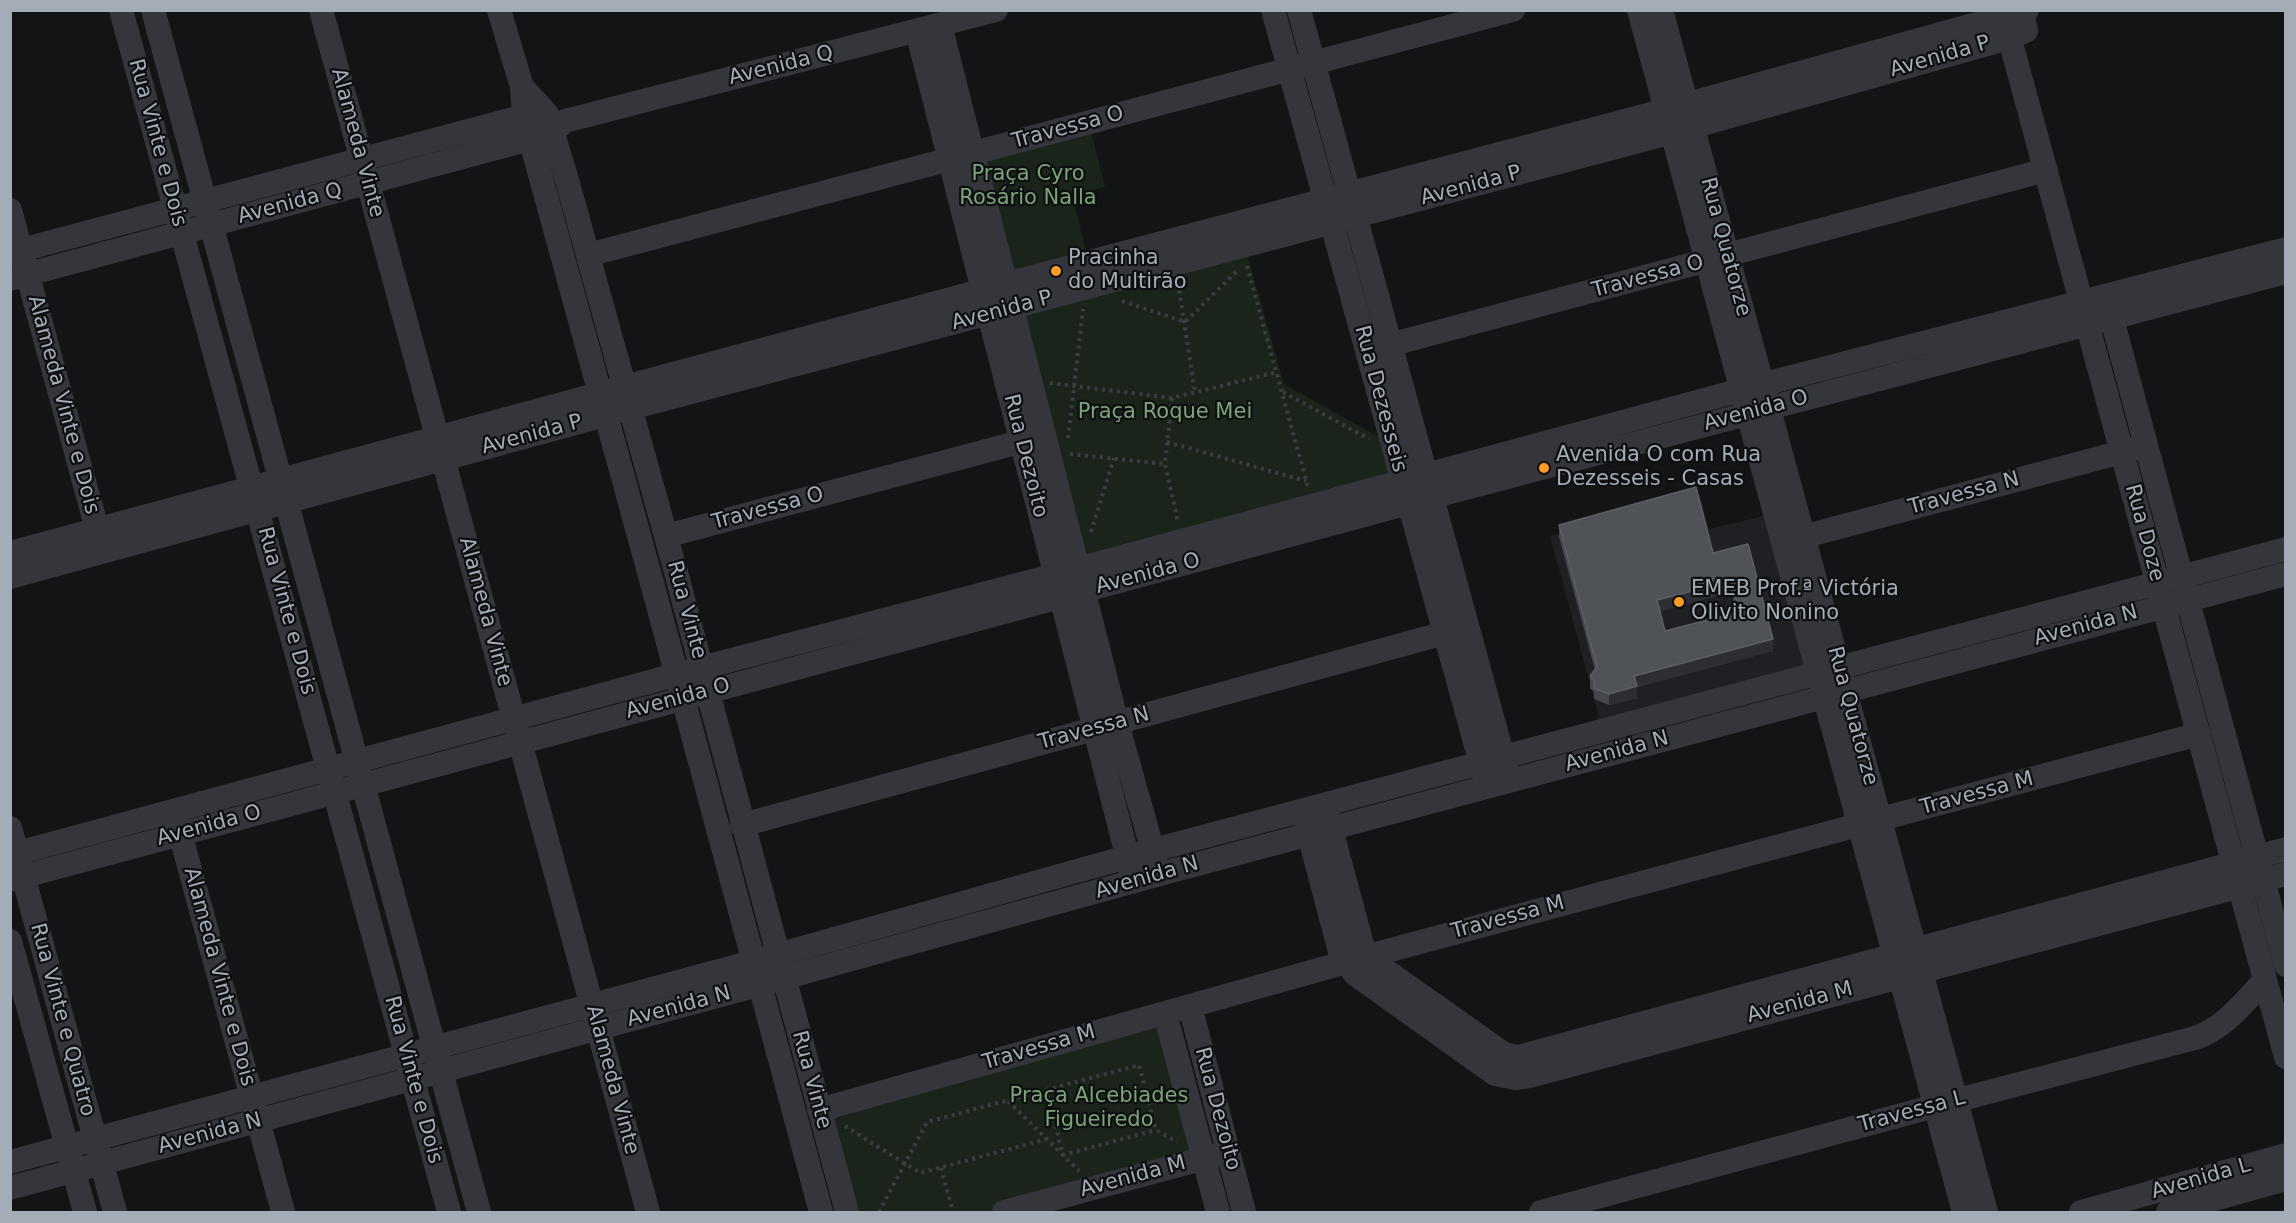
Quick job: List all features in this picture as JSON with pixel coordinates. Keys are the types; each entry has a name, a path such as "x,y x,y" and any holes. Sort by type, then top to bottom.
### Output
{"street":[{"name":"Rua Vinte e Dois","path":"122,10 449,1212"},
{"name":"Rua Vinte e Dois","path":"153,10 479,1212"},
{"name":"Alameda Vinte","path":"321,10 648,1212"},
{"name":"Rua Vinte","path":"499,10 522,87 543,125 588,255 708,691 847,1212"},
{"name":"Avenida Q","path":"16,252 361,158 543,125 996,10"},
{"name":"Rua Dezesseis","path":"1273,10 1290,70 1389,345 1444,633 1492,760"},
{"name":"Rua Dezesseis","path":"1299,10 1313,64 1340,209 1395,453 1417,490 1498,783"},
{"name":"Travessa O","path":"588,255 1513,10"},
{"name":"Rua Quatorze","path":"1639,10 1679,118"},
{"name":"Rua Quatorze","path":"1660,10 1679,118 1945,1104 1964,1212"},
{"name":"Avenida P","path":"10,577 255,499 628,397 872,332 1001,311 1175,265 1340,209 1679,118 2016,18"},
{"name":"Rua Doze","path":"2016,18 2046,170 2286,1057"},
{"name":"Rua Dezoito","path":"929,28 961,156 983,290 1001,311 1030,381 1053,447 1082,580 1156,862"},
{"name":"Avenida Q","path":"19,277 368,183 543,125"},
{"name":"Rua Vinte","path":"543,125 603,404 821,1212"},
{"name":"Rua Dezoito","path":"961,156 1006,284 1001,311 1021,442 1134,882"},
{"name":"Travessa O","path":"1389,345 2046,170"},
{"name":"Avenida P","path":"872,332 983,290 1138,249 1340,209"},
{"name":"Alameda Vinte e Dois","path":"10,210 19,277 97,530"},
{"path":"1138,249 1146,272"},
{"name":"Avenida O","path":"2109,307 2286,249"},
{"name":"Avenida O","path":"14,854 676,674 1082,580 2085,313 2286,272"},
{"name":"Rua Doze","path":"2109,307 2256,857 2274,877 2286,965"},
{"name":"Travessa O","path":"666,536 1021,442 1053,447"},
{"name":"Travessa N","path":"1793,539 2146,446"},
{"name":"Avenida O","path":"1082,580 1183,541 1313,505 1417,490"},
{"name":"Avenida P","path":"10,553 97,530 255,499"},
{"name":"Avenida N","path":"1317,819 1498,783 1834,694 2161,594 2181,577 2286,549"},
{"name":"Avenida N","path":"10,1162 752,962 1127,858 1156,862 1317,819 1492,760 1828,670 2161,594 2188,600 2286,574"},
{"name":"Avenida O","path":"17,878 708,691 1058,586"},
{"name":"Travessa N","path":"742,825 1444,633"},
{"name":"Travessa M","path":"819,1110 1357,959 2199,734"},
{"name":"Alameda Vinte e Dois","path":"174,811 283,1212"},
{"path":"1317,819 1340,952 1357,959"},
{"name":"Rua Vinte e Quatro","path":"10,828 17,878 115,1212"},
{"name":"Avenida M","path":"2236,875 2256,857 2286,849"},
{"name":"Avenida N","path":"10,1188 1134,882 1156,862"},
{"name":"Avenida M","path":"1357,959 1355,974 1495,1074 2236,875 2274,877"},
{"name":"Rua Vinte e Quatro","path":"10,941 85,1212"},
{"name":"Travessa L","path":"1541,1212 2208,1034 2222,1026 2265,980"},
{"name":"Rua Dezoito","path":"1190,1006 1244,1212"},
{"name":"Rua Dezoito","path":"1165,1013 1218,1212"},
{"name":"Rua Quatorze","path":"1945,1104 1986,1212"},
{"name":"Avenida M","path":"1004,1212 1228,1152"},
{"name":"Avenida L","path":"2081,1212 2286,1155"},
{"name":"Avenida L","path":"2168,1212 2286,1179"}],"path":[{"path":"1185,322 1246,262 1313,505"},
{"path":"1175,265 1195,392"},
{"path":"1086,289 1074,386 1053,447 1165,464"},
{"path":"1119,300 1185,322"},
{"path":"1030,381 1172,398 1277,372"},
{"path":"1282,392 1395,453"},
{"path":"1172,398 1165,464 1183,541"},
{"path":"1167,442 1307,482"},
{"path":"1090,535 1114,458"},
{"path":"879,1212 927,1122 1138,1065 1156,1130 1063,1155"},
{"path":"1046,1089 1063,1155"},
{"path":"1007,1100 1096,1187"},
{"path":"819,1110 921,1173 1047,1139"},
{"path":"941,1168 954,1212"}],"shaded area":[{"name":"EMEB Prof.ª Victória Olivito Nonino","path":"1700,496 1709,529 1768,515 1807,668 1600,721 1550,536"}],"green space":[{"name":"Praça Cyro Rosário Nalla","path":"1089,122 1105,187 1072,195 1089,262 1006,284 973,153"},
{"name":"Praça Roque Mei","path":"1245,246 1284,384 1392,444 1403,482 1079,568 1012,308"},
{"name":"Praça Alcebiades Figueiredo","path":"1165,1013 1203,1158 1003,1212 847,1212 819,1110"}],"building":[{"name":"EMEB Prof.ª Victória Olivito Nonino","path":"1696,487 1713,553 1748,544 1773,639 1634,676 1637,686 1609,694 1594,688 1594,681 1590,676 1597,667 1559,525","holes":["1731,581 1739,612 1665,631 1657,600"]}],"place":[{"name":"Pracinha do Multirão","path":"1056,271"},
{"name":"Avenida O com Rua Dezesseis - Casas","path":"1544,468"},
{"name":"EMEB Prof.ª Victória Olivito Nonino","path":"1679,602"}]}
